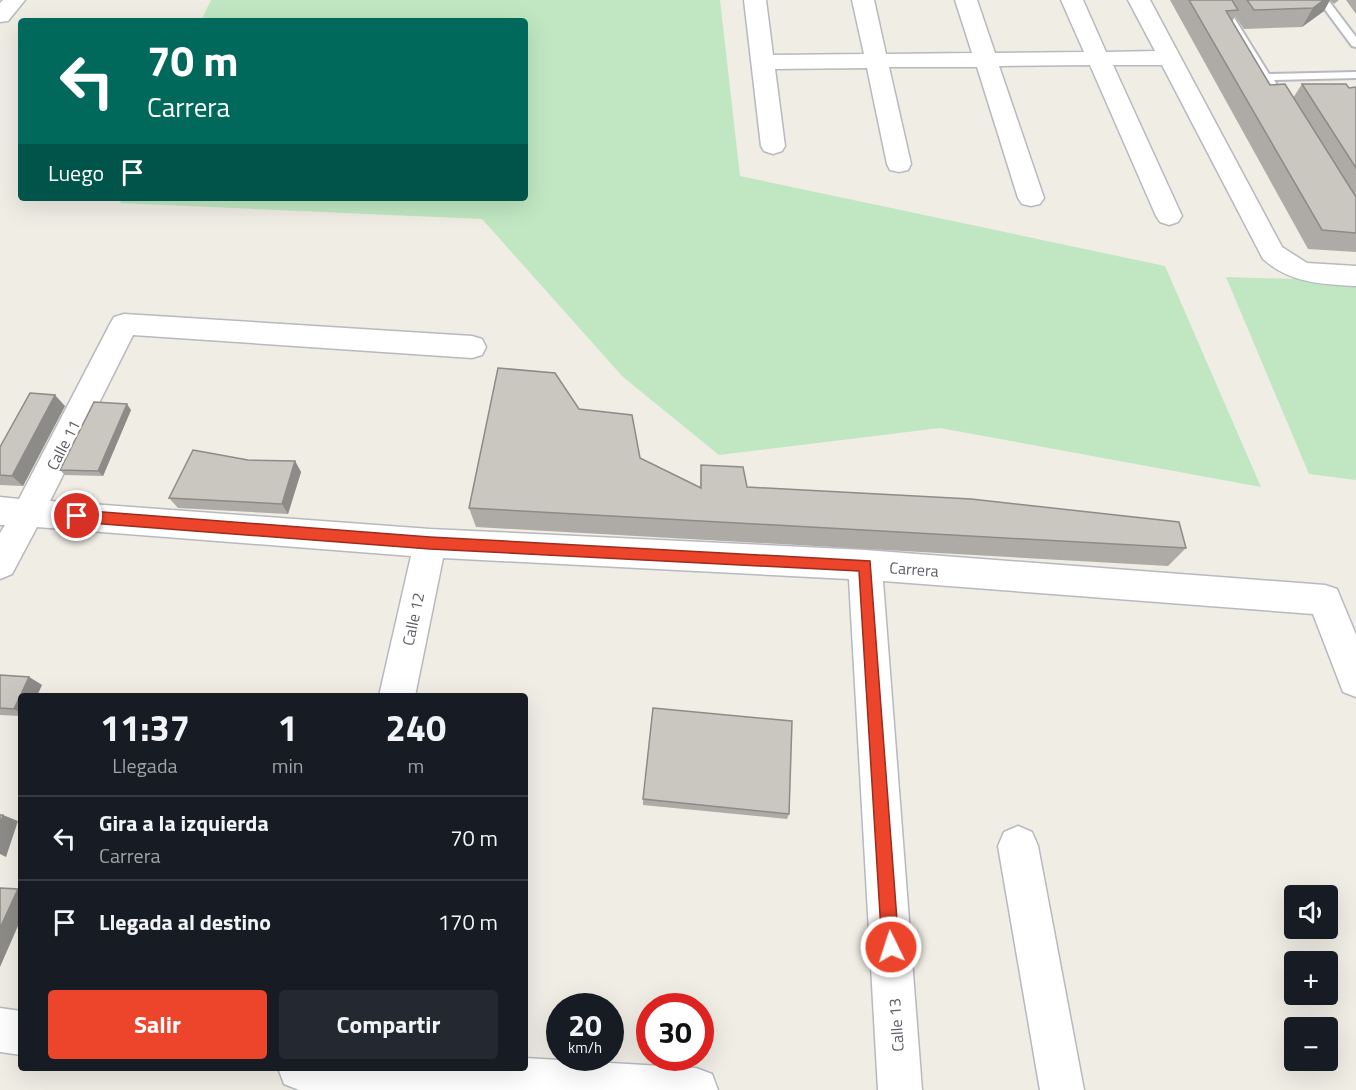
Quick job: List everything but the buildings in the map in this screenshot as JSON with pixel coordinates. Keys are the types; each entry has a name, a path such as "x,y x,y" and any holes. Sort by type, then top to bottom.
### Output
{"street":[{"path":"0,16 14,0"},
{"path":"755,0 773,146"},
{"path":"863,0 899,164"},
{"path":"966,0 1031,198"},
{"path":"1072,0 1169,216"},
{"path":"1139,0 1272,253 1285,266 1302,272 1356,276"},
{"path":"764,62 1170,58"},
{"name":"Calle 11","path":"0,564 15,512 124,324 472,347"},
{"name":"Carrera","path":"15,512 430,543 865,565 1325,600 1354,670"},
{"name":"Calle 12","path":"398,693 430,543"},
{"name":"Calle 13","path":"865,565 900,1090"},
{"path":"1018,846 1062,1090"},
{"path":"0,1030 18,1033"},
{"path":"312,1074 696,1090"}],"lane":[{"path":"1218,0 1290,117"},
{"path":"1323,0 1356,44"},
{"path":"1267,77 1356,75"}],"green space":[{"path":"211,0 720,0 740,176 1165,266 1261,487 940,428 719,455 623,377 482,219 120,203 121,201 528,201 528,18 202,18"},
{"path":"1226,277 1356,281 1356,480 1309,474"}],"route":[{"path":"77,516 430,543 865,565 891,947"}]}
